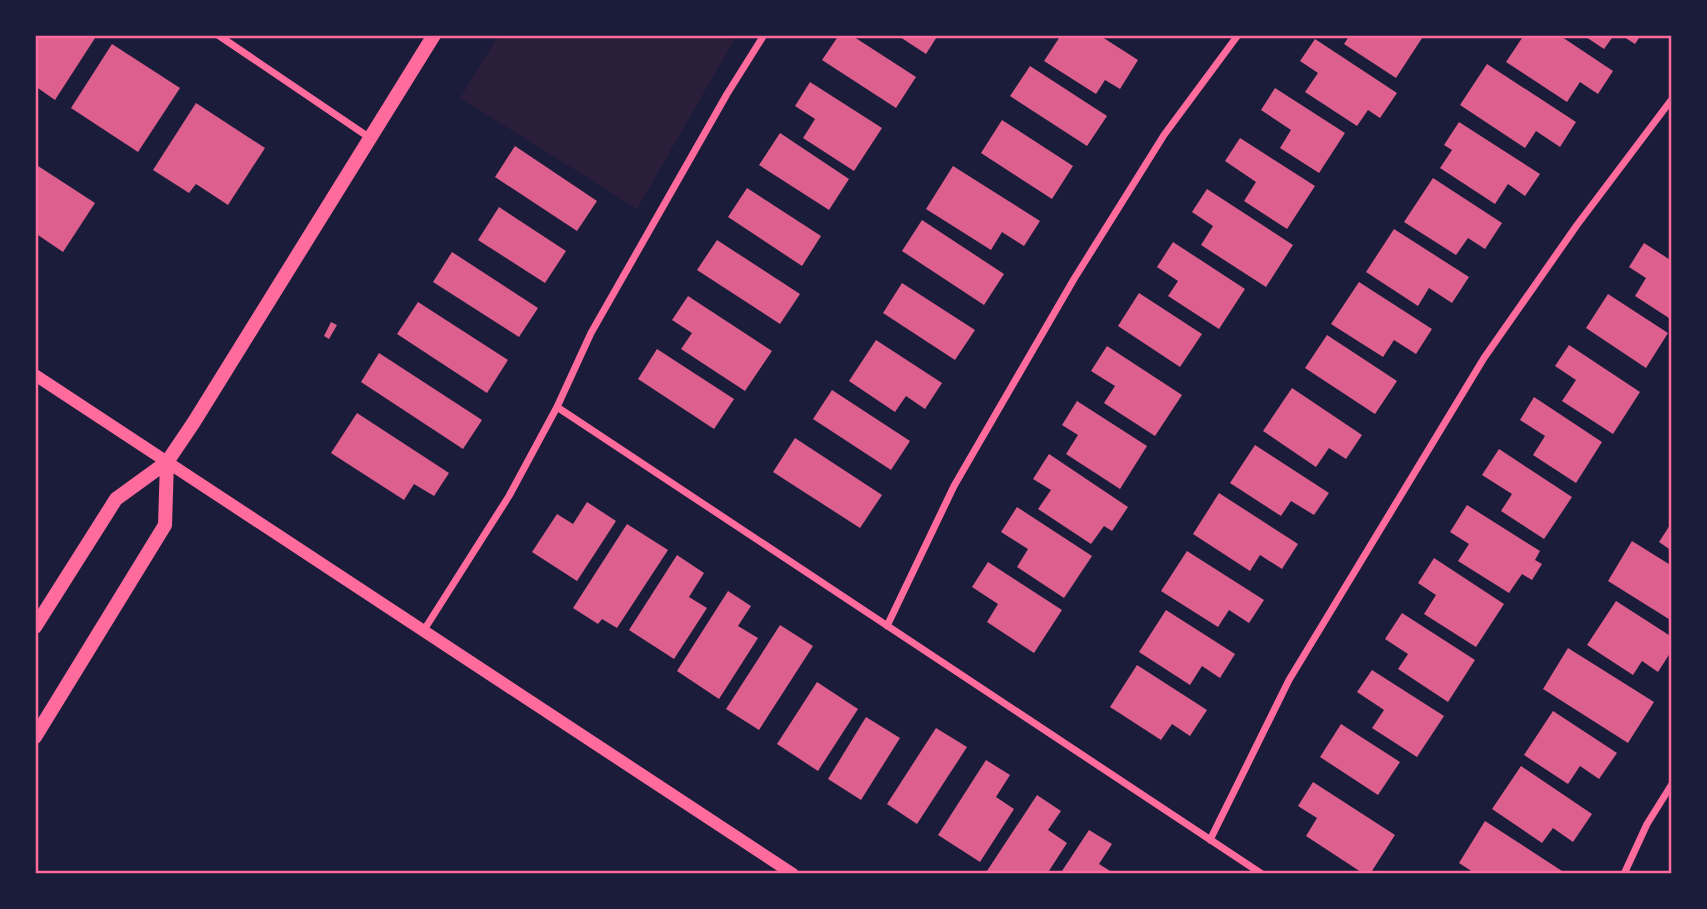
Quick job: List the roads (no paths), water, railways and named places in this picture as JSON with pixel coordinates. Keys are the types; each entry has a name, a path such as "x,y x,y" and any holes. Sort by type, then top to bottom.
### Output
{"main road":[{"path":"35,627 116,499 167,462 194,422 434,35"},
{"path":"35,737 165,525 167,462"}],"street":[{"path":"218,35 370,138"},
{"path":"424,630 509,496 557,407 598,322 727,94 764,35"},
{"path":"887,626 954,486 1074,279 1164,135 1238,35"},
{"path":"1210,840 1289,680 1484,358 1577,225 1672,99"},
{"path":"35,375 793,874"},
{"path":"557,407 1262,874"},
{"path":"1624,874 1647,824 1672,784"}]}
